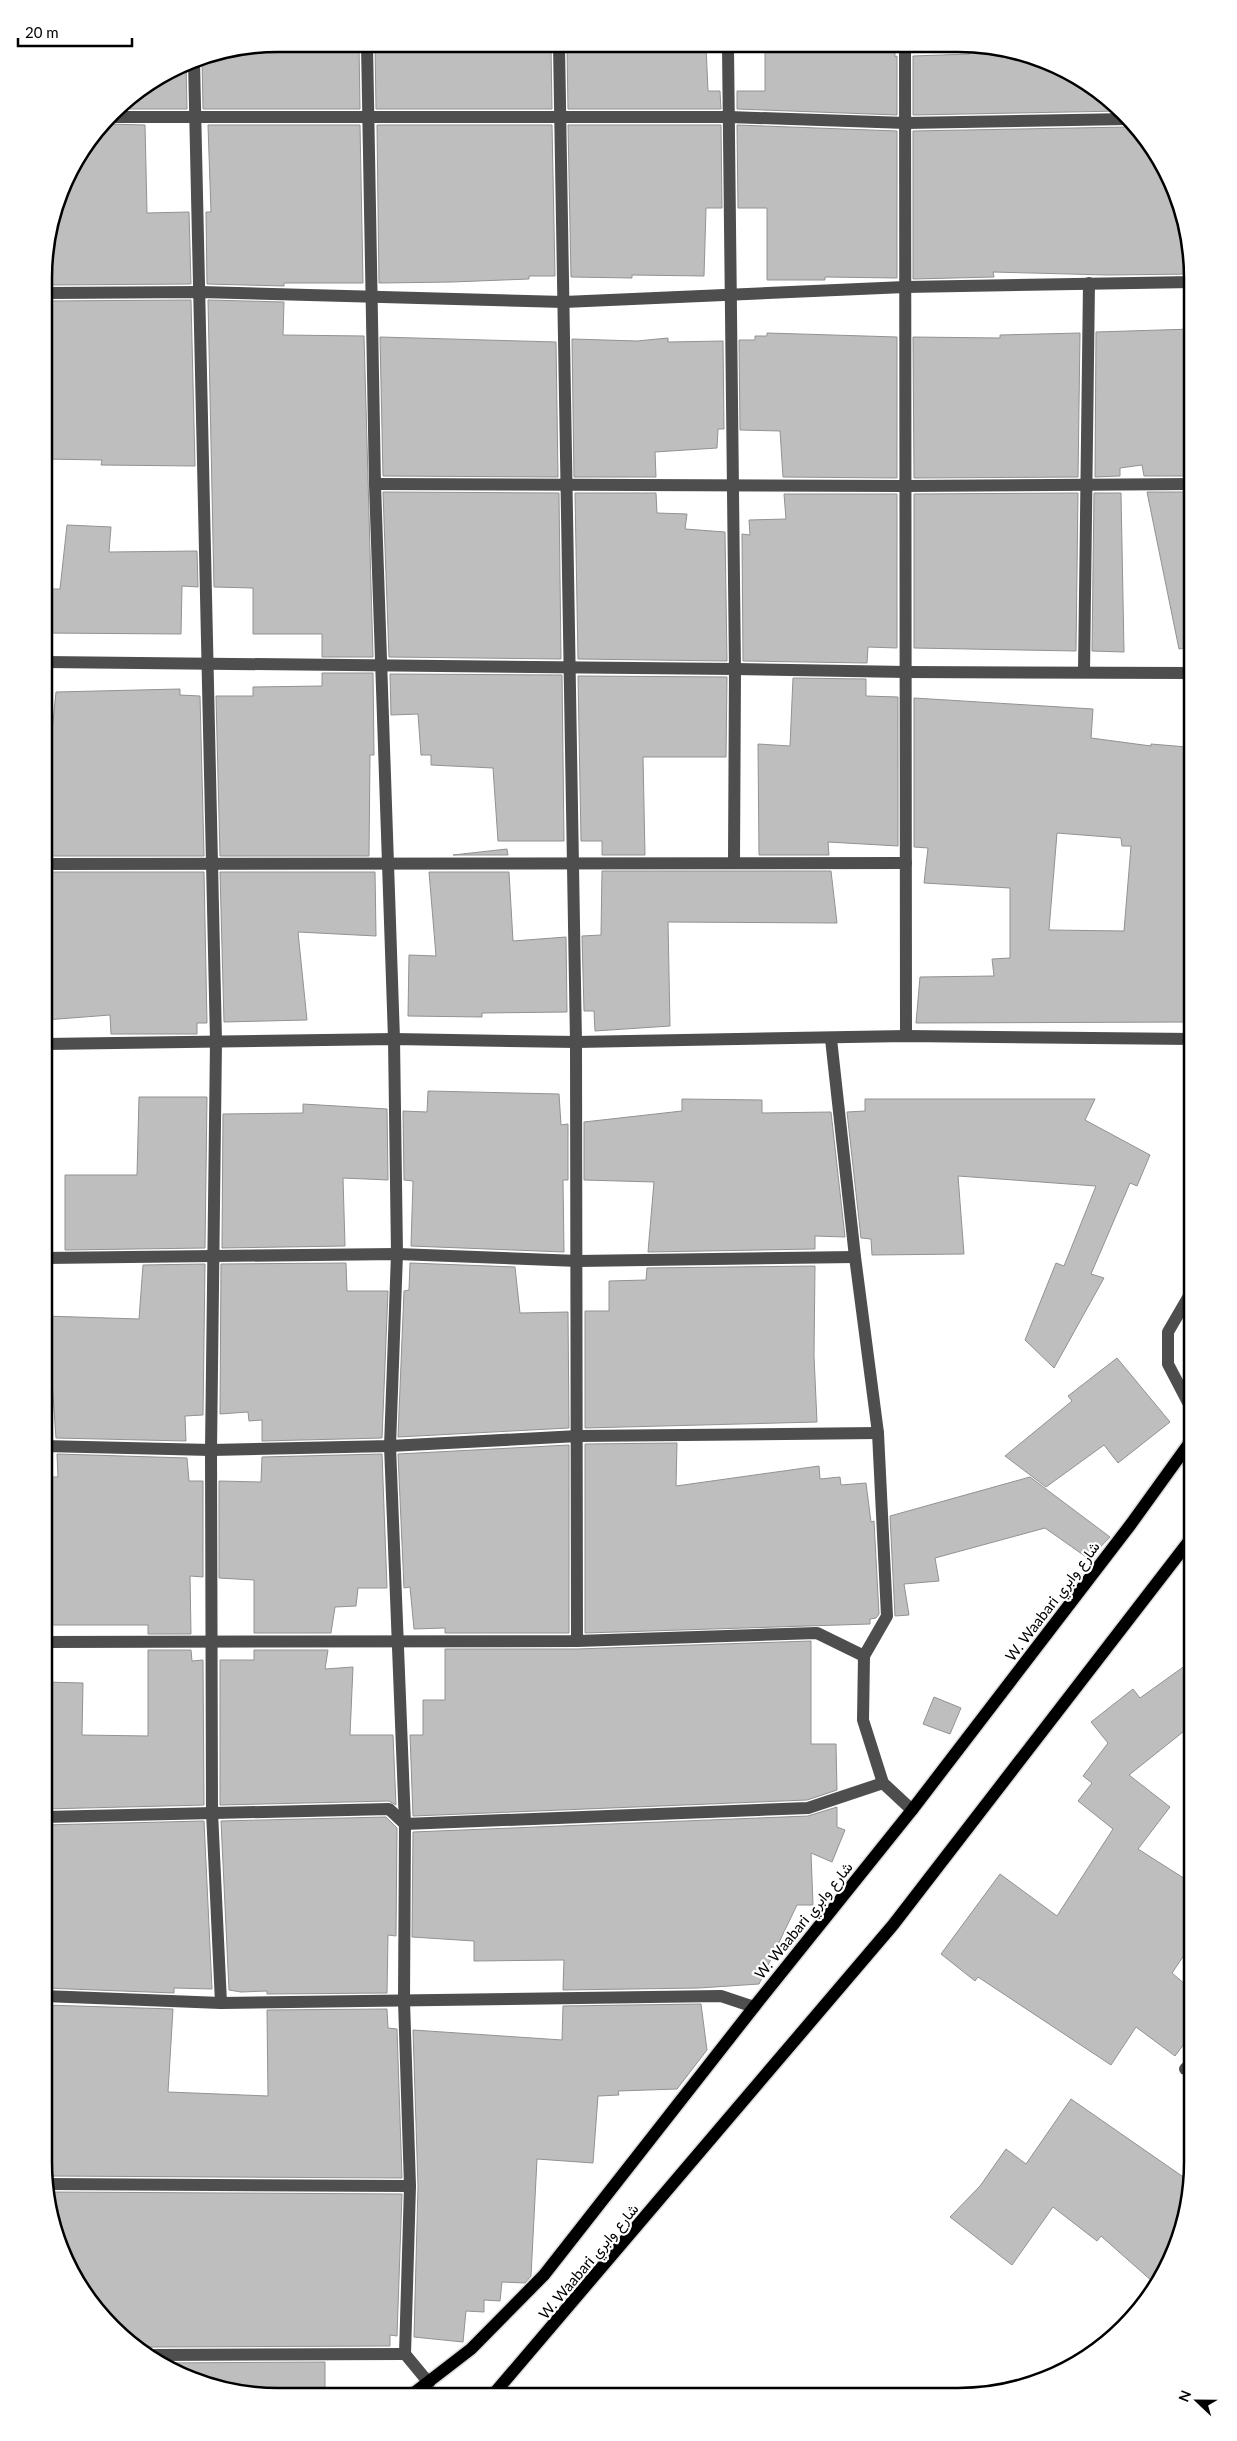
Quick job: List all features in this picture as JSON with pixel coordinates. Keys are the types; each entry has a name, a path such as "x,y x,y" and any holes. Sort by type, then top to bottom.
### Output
{"main road":[{"name":"W. Waabari شارع وابري","path":"422,2388 471,2349 544,2275 754,2007 912,1810 1131,1524 1184,1450"},
{"name":"W. Waabari شارع وابري","path":"499,2388 893,1925 1184,1548"}],"street":[{"path":"367,52 375,484 394,1039 397,1254 390,1446 405,1824 404,2001 410,2186 405,2354 429,2383"},
{"path":"559,52 576,1042 578,1261 577,1641"},
{"path":"728,52 734,861"},
{"path":"905,52 906,1036"},
{"path":"194,69 216,1041 211,1450 212,1812 221,2003"},
{"path":"121,117 729,117 906,123 1118,119"},
{"path":"52,293 200,292 373,295 564,302 905,287 1184,282"},
{"path":"1084,672 1089,283"},
{"path":"375,484 905,486 1087,483 1184,484"},
{"path":"52,662 906,672 1184,673"},
{"path":"52,864 906,862"},
{"path":"52,1044 394,1039 576,1042 831,1039 906,1036 1184,1039"},
{"path":"831,1039 855,1257 878,1434 886,1616 864,1656 863,1720 883,1783 912,1810"},
{"path":"52,1258 213,1258 397,1254 578,1261 855,1257"},
{"path":"1184,1304 1168,1332 1168,1364 1184,1395"},
{"path":"52,1446 211,1450 390,1446 578,1436 878,1434"},
{"path":"52,1642 577,1641 817,1633 864,1656"},
{"path":"52,1817 389,1809 405,1824 808,1808 883,1783"},
{"path":"52,1996 221,2003 722,1996 754,2007"},
{"path":"53,2184 410,2186"},
{"path":"163,2356 405,2354"}],"building":[{"path":"359,52 360,109 203,109 202,66 220,60 249,54"},
{"path":"375,52 551,52 552,109 376,109"},
{"path":"567,52 706,52 708,91 720,91 721,109 568,109"},
{"path":"765,52 895,52 895,57 897,56 897,115 737,109 737,91 765,91"},
{"path":"988,54 1017,60 1045,70 1084,91 1109,111 913,115 913,56"},
{"path":"186,73 187,109 130,109 153,91"},
{"path":"114,124 145,125 147,213 189,212 191,284 52,285 54,249 60,220 70,192 91,153"},
{"path":"208,125 360,125 363,283 284,283 284,286 207,284 206,212 211,212"},
{"path":"377,125 552,125 555,276 529,276 529,279 379,283"},
{"path":"568,125 721,125 722,208 706,208 704,276 632,275 632,278 571,277"},
{"path":"737,125 897,131 897,278 825,277 825,280 767,280 767,208 738,208"},
{"path":"1125,127 1146,153 1167,192 1177,220 1183,249 1184,274 1107,275 993,272 994,277 913,279 913,131"},
{"path":"191,300 195,466 101,465 102,460 52,459 52,301"},
{"path":"208,300 284,302 283,335 364,336 373,657 322,657 322,634 253,634 253,588 214,587"},
{"path":"1184,329 1184,476 1144,476 1142,465 1120,468 1120,476 1095,477 1096,332"},
{"path":"767,333 897,337 897,478 783,477 780,431 740,430 739,340 755,340 755,336 767,336"},
{"path":"1080,333 1078,477 914,478 913,337 1000,338 1000,335"},
{"path":"380,337 556,342 558,477 383,476"},
{"path":"668,338 668,342 723,341 724,429 718,429 717,448 655,452 656,477 574,477 572,339 637,341"},
{"path":"383,492 559,493 561,659 389,657"},
{"path":"1147,492 1184,492 1184,648 1179,649"},
{"path":"575,493 656,493 657,513 687,514 685,529 725,532 727,661 578,659"},
{"path":"1078,493 1076,651 914,648 914,494"},
{"path":"1094,493 1121,493 1124,652 1092,651"},
{"path":"784,494 897,494 897,648 868,647 867,663 743,661 742,534 750,535 749,520 786,519"},
{"path":"67,525 111,527 109,552 197,551 198,587 182,586 181,634 52,633 52,589 60,589"},
{"path":"322,673 373,673 374,755 370,755 369,856 220,856 216,696 253,696 253,687 322,686"},
{"path":"390,674 562,675 564,841 498,841 493,768 431,765 431,755 421,755 418,714 391,715"},
{"path":"578,676 727,677 726,757 643,757 645,855 602,855 602,841 581,841"},
{"path":"793,678 866,679 866,696 898,697 898,846 828,842 829,855 759,855 758,744 790,746"},
{"path":"180,689 180,695 200,696 204,856 52,856 52,732 56,692"},
{"path":"914,698 1093,709 1091,738 1151,746 1151,744 1184,747 1184,1022 916,1023 920,977 994,976 992,959 1010,958 1010,888 924,883 928,848 914,847","holes":["1057,833 1121,838 1122,846 1131,846 1124,931 1049,930"]},
{"path":"507,849 508,855 453,855"},
{"path":"602,871 831,871 837,923 668,922 670,1026 595,1031 594,1011 584,1011 582,936 601,935"},
{"path":"52,872 204,872 207,1023 197,1023 197,1034 111,1034 110,1015 52,1019"},
{"path":"220,872 375,872 376,936 298,932 307,1020 224,1022"},
{"path":"429,872 509,872 513,941 566,937 567,1012 482,1013 482,1017 408,1016 409,955 436,956"},
{"path":"428,1091 559,1094 561,1125 568,1124 568,1180 563,1180 564,1252 411,1246 413,1181 404,1180 403,1111 427,1112"},
{"path":"139,1097 207,1097 205,1248 65,1250 65,1175 137,1175"},
{"path":"682,1099 762,1100 762,1113 831,1112 845,1237 815,1236 815,1249 648,1252 654,1182 584,1180 584,1122 682,1111"},
{"path":"865,1099 1095,1099 1085,1120 1150,1155 1137,1186 1130,1183 1091,1274 1104,1278 1054,1368 1025,1340 1056,1263 1064,1266 1096,1186 958,1176 964,1254 872,1255 871,1239 861,1238 847,1112 865,1111"},
{"path":"303,1104 387,1109 388,1180 343,1178 345,1246 222,1248 223,1114 303,1113"},
{"path":"346,1263 347,1291 388,1291 382,1438 262,1441 262,1420 249,1421 248,1412 220,1414 221,1264"},
{"path":"410,1263 515,1267 520,1313 568,1312 569,1428 398,1437 404,1291 409,1290"},
{"path":"205,1264 203,1415 185,1416 186,1441 56,1438 52,1381 52,1316 139,1319 143,1265"},
{"path":"815,1266 814,1356 817,1422 585,1428 585,1311 609,1311 609,1281 646,1280 647,1268"},
{"path":"1117,1358 1170,1422 1118,1463 1104,1445 1046,1487 1005,1456 1072,1401 1068,1396"},
{"path":"677,1443 676,1486 819,1466 820,1479 840,1477 841,1485 866,1483 871,1522 874,1521 879,1614 876,1618 870,1619 870,1624 585,1633 585,1444"},
{"path":"569,1445 569,1633 445,1633 445,1628 414,1629 410,1587 404,1588 398,1454"},
{"path":"57,1454 187,1458 189,1481 203,1481 203,1577 190,1576 191,1634 148,1634 148,1625 52,1625 52,1477 58,1477"},
{"path":"382,1454 387,1588 358,1588 356,1606 335,1607 331,1633 254,1633 254,1580 219,1578 219,1481 261,1482 262,1457"},
{"path":"1030,1477 1110,1537 1089,1559 1045,1528 935,1558 939,1581 904,1584 909,1615 895,1616 890,1516"},
{"path":"811,1641 811,1744 836,1744 837,1790 807,1800 413,1816 410,1735 423,1735 423,1700 445,1700 445,1649 577,1649"},
{"path":"148,1650 191,1650 192,1661 203,1660 204,1805 52,1809 52,1682 83,1683 82,1735 148,1736"},
{"path":"254,1650 328,1650 325,1669 353,1667 350,1735 393,1735 396,1805 389,1801 220,1805 220,1660 254,1660"},
{"path":"1184,1666 1184,1731 1129,1775 1170,1807 1138,1849 1184,1878 1184,1955 1172,1973 1184,1983 1184,2044 1175,2056 1136,2027 1111,2065 978,1977 975,1981 941,1954 1000,1874 1057,1916 1113,1829 1078,1801 1092,1783 1083,1776 1108,1743 1091,1722 1133,1689 1140,1698"},
{"path":"934,1697 961,1708 950,1734 923,1724"},
{"path":"837,1807 837,1827 845,1830 832,1862 811,1853 813,1905 797,1905 759,1984 699,1988 563,1990 564,1960 474,1961 474,1941 412,1937 413,1832 808,1816"},
{"path":"386,1817 397,1828 396,1936 388,1935 387,1993 267,1994 267,1991 241,1992 229,1990 221,1821"},
{"path":"204,1821 212,1989 174,1988 174,1993 52,1988 52,1825"},
{"path":"701,2004 707,2050 677,2089 618,2091 619,2095 598,2096 593,2163 537,2159 531,2276 525,2283 502,2282 500,2301 484,2300 484,2312 466,2311 463,2342 414,2337 418,2186 413,2030 562,2040 563,2006"},
{"path":"52,2005 173,2009 168,2092 268,2096 267,2010 387,2009 388,2028 397,2029 402,2178 53,2176"},
{"path":"1071,2099 1184,2177 1177,2221 1167,2249 1151,2280 1101,2236 1097,2241 1053,2207 1012,2265 950,2217 980,2186 1006,2149 1026,2164"},
{"path":"54,2192 402,2194 397,2336 390,2335 390,2346 149,2347 119,2322 99,2300 83,2275 70,2249 60,2221"},
{"path":"325,2362 325,2388 249,2387 220,2381 175,2363"}]}
